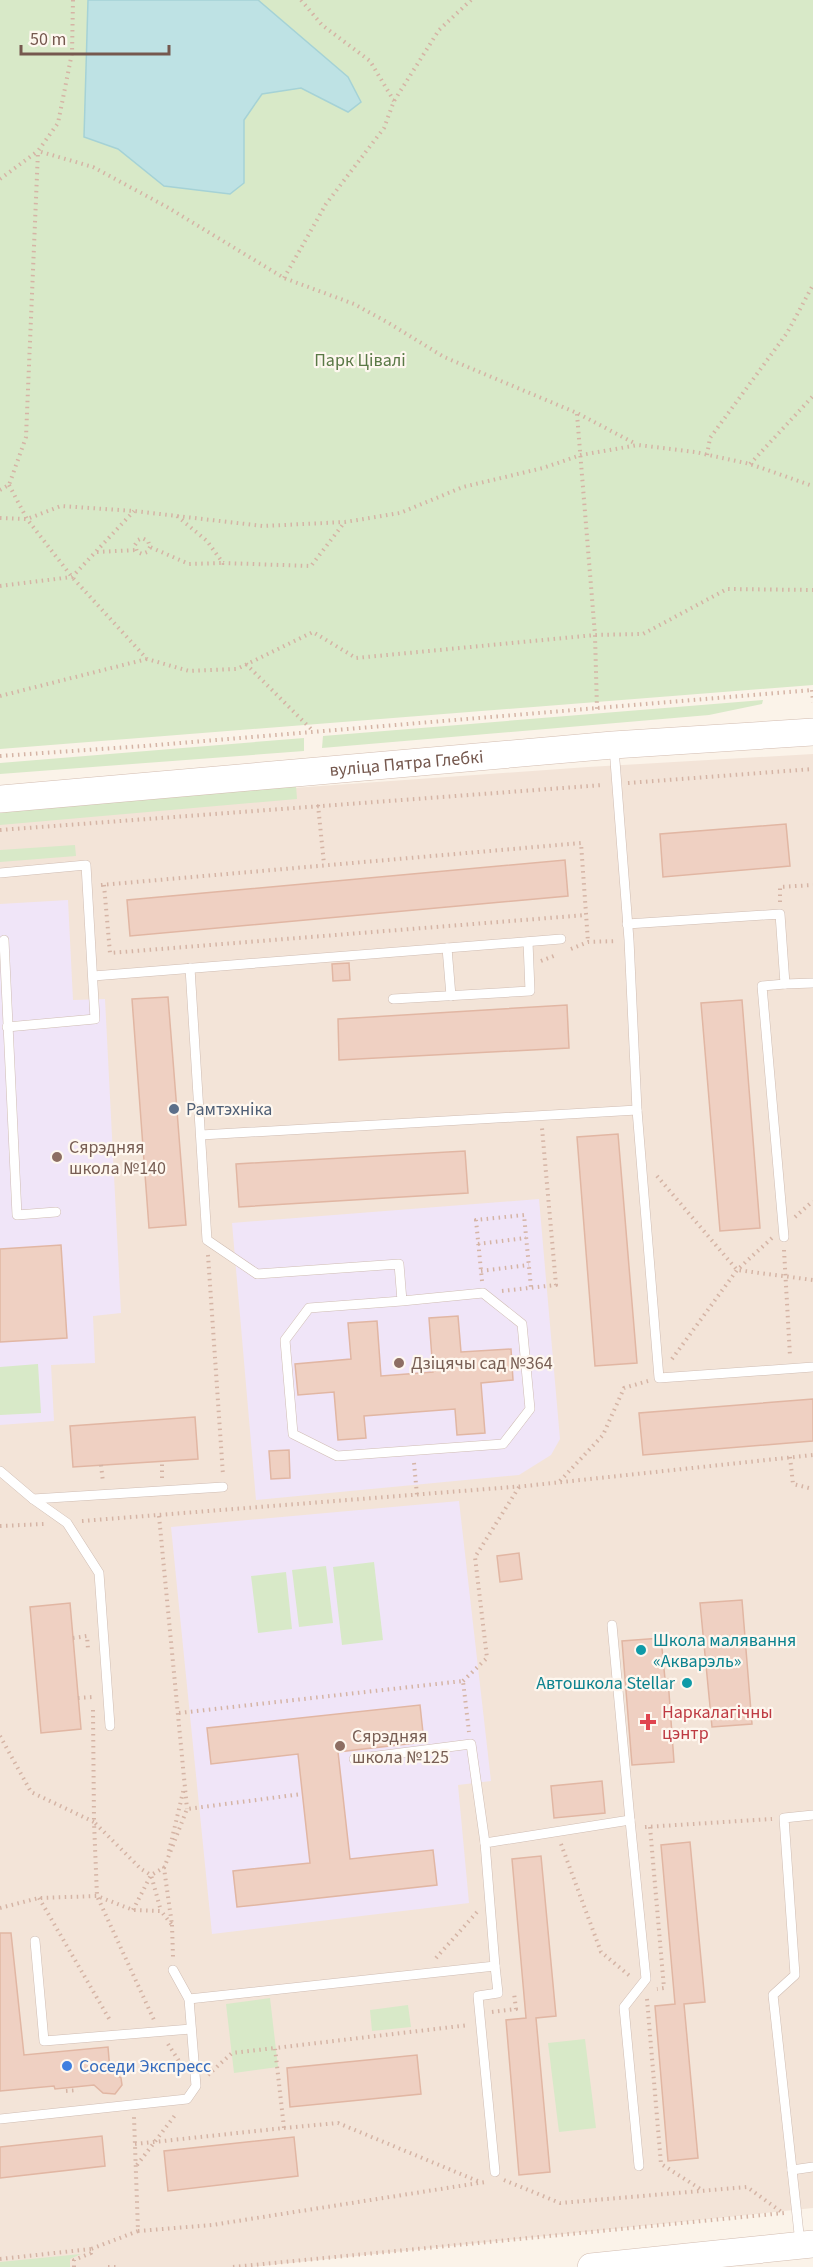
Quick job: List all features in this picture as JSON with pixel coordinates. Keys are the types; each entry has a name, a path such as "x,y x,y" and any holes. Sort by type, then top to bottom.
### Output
{"main road":[{"name":"вуліца Пятра Глебкі","path":"0,799 613,745 813,732"},
{"path":"591,2267 807,2245"}],"lane":[{"path":"613,745 629,940 637,1110 658,1378 813,1367"},
{"path":"0,873 86,864 95,1019 7,1027"},
{"path":"627,924 780,914 785,984"},
{"path":"93,976 561,939"},
{"path":"4,940 17,1215 56,1212"},
{"path":"393,999 530,992 528,942"},
{"path":"447,948 451,996"},
{"path":"190,968 207,1240 257,1274 399,1264 402,1300"},
{"path":"783,1232 762,986 813,982"},
{"path":"201,1135 637,1110"},
{"path":"483,1293 522,1324 530,1409 503,1444 337,1456 293,1434 285,1340 309,1308 483,1293"},
{"path":"0,1471 33,1499 67,1522 99,1573 110,1726"},
{"path":"33,1499 223,1487"},
{"path":"612,1625 646,1979 644,1988 624,2007 639,2166"},
{"path":"354,1759 471,1744 485,1843 498,1993 478,1996 497,2176"},
{"path":"807,2245 796,2212 773,1995 795,1975 784,1818 813,1815"},
{"path":"485,1843 631,1824"},
{"path":"35,1941 44,2041 191,2029"},
{"path":"189,1999 495,1966"},
{"path":"0,2119 187,2099 196,2086 189,1999 173,1970"},
{"path":"792,2170 813,2167"}],"path":[{"path":"0,179 38,151 58,123 72,53 73,0"},
{"path":"301,0 322,26 370,61 394,101"},
{"path":"284,278 326,204 384,128 394,101 439,30 471,0"},
{"path":"38,151 93,167 167,207 284,278 354,304 444,357 577,413 638,444 750,464 813,486"},
{"path":"0,490 9,485 26,437 38,151"},
{"path":"707,455 710,438 787,333 813,285"},
{"path":"750,464 813,396"},
{"path":"577,413 595,635 597,709"},
{"path":"0,518 27,519 61,506 134,511 263,526 345,522 400,513 463,487 543,468 580,455 638,444"},
{"path":"9,485 27,519 72,577 147,659"},
{"path":"0,586 72,577 134,511"},
{"path":"176,516 207,541 223,563"},
{"path":"136,550 135,543 140,538 148,541 150,547 189,564 311,566 345,522"},
{"path":"96,552 136,550 145,554 150,547"},
{"path":"0,696 147,659 189,671 237,669 313,632 356,658 595,635 643,634 727,589 813,590"},
{"path":"246,664 314,731"},
{"path":"0,756 812,690 813,702"},
{"path":"0,830 813,769"},
{"path":"318,805 324,864"},
{"path":"87,886 581,843 588,942 629,940"},
{"path":"104,885 110,953 586,915"},
{"path":"780,914 780,887 813,885"},
{"path":"531,1288 524,1215 476,1220 483,1293 531,1288 556,1285 540,1115"},
{"path":"641,1157 737,1270 813,1280"},
{"path":"560,1482 603,1435 624,1388 658,1378 737,1270 783,1232 813,1201"},
{"path":"783,1232 791,1369"},
{"path":"478,1244 526,1238"},
{"path":"481,1271 529,1265"},
{"path":"209,1279 224,1475 214,1475"},
{"path":"414,1450 417,1495"},
{"path":"0,1526 159,1516 519,1487 813,1455"},
{"path":"790,1457 793,1484 813,1489"},
{"path":"162,1461 162,1478"},
{"path":"95,1482 103,1482 101,1465"},
{"path":"150,1479 172,1478"},
{"path":"179,1713 463,1681 487,1658 475,1557 519,1487"},
{"path":"133,1910 151,1875 164,1868 187,1809 159,1516"},
{"path":"73,1638 87,1636 89,1656"},
{"path":"463,1681 471,1744"},
{"path":"92,1687 97,1896 159,2031 196,2086 232,2053 480,2024"},
{"path":"78,1698 93,1697"},
{"path":"0,1736 31,1792 94,1822 141,1869 151,1875 162,1911 172,1925"},
{"path":"173,1970 172,1925 164,1868 185,1782"},
{"path":"187,1809 303,1794"},
{"path":"631,1824 650,1827 756,1820"},
{"path":"558,1838 602,1952 644,1988 664,1988 650,1827"},
{"path":"0,1908 39,1898 97,1896 133,1910 162,1911"},
{"path":"39,1898 118,2035"},
{"path":"421,1975 490,1898"},
{"path":"513,1987 516,2009"},
{"path":"644,1988 661,2164 704,2191"},
{"path":"275,2048 284,2128"},
{"path":"66,2091 78,2090"},
{"path":"136,2166 187,2099"},
{"path":"133,2103 138,2231"},
{"path":"135,2144 338,2122 480,2182"},
{"path":"497,2176 560,2203 747,2187 784,2213"},
{"path":"0,2259 91,2249 138,2231 212,2225 489,2181"},
{"path":"233,2267 796,2212"},
{"path":"74,2267 74,2260 91,2253 91,2249"},
{"path":"108,2267 120,2267"}],"shaded area":[{"path":"813,754 813,2208 252,2267 0,2267 0,809 588,767"},
{"name":"Сярэдняя школа №140","path":"68,900 73,1000 105,999 121,1313 93,1316 95,1363 51,1365 54,1421 0,1425 0,904"},
{"name":"Дзіцячы сад №364","path":"539,1199 560,1439 551,1455 519,1475 256,1500 232,1223"},
{"name":"Сярэдняя школа №125","path":"459,1501 491,1781 458,1785 469,1903 212,1934 171,1527"}],"green space":[{"name":"Парк Цівалі","path":"0,0 813,0 813,685 0,749"},
{"path":"763,700 762,704 709,715 322,748 323,736"},
{"path":"304,738 304,751 0,774 0,763"},
{"path":"296,785 297,799 0,825 0,810"},
{"path":"75,845 76,856 0,862 0,850"},
{"path":"38,1364 41,1413 0,1415 0,1367"},
{"path":"374,1562 383,1640 342,1645 333,1567"},
{"path":"326,1566 333,1623 299,1627 292,1570"},
{"path":"286,1572 292,1629 258,1633 251,1576"},
{"path":"270,1998 278,2067 234,2073 226,2004"},
{"path":"408,2005 411,2027 372,2031 370,2010"},
{"path":"585,2039 596,2128 559,2132 548,2043"},
{"path":"81,2254 70,2259 70,2267 0,2267 0,2262"}],"water":[{"path":"88,0 258,0 348,77 361,102 348,112 301,88 262,94 244,120 244,183 230,194 164,186 118,149 84,137"}],"building":[{"path":"786,824 790,866 663,877 660,834"},
{"path":"565,860 568,896 130,936 127,900"},
{"path":"349,963 350,980 333,981 332,964"},
{"path":"168,997 186,1225 149,1228 132,999"},
{"path":"742,1000 760,1228 720,1231 701,1003"},
{"path":"567,1005 569,1048 339,1060 338,1019"},
{"path":"618,1134 637,1363 595,1366 577,1137"},
{"path":"465,1151 468,1193 239,1207 236,1164"},
{"path":"61,1245 67,1338 0,1342 0,1249"},
{"path":"458,1316 461,1352 511,1349 513,1380 481,1383 485,1433 457,1435 455,1409 364,1416 366,1438 338,1440 334,1392 298,1395 295,1364 351,1359 348,1323 377,1321 381,1376 433,1372 429,1318"},
{"path":"813,1399 813,1441 643,1455 639,1413"},
{"path":"195,1417 198,1459 73,1467 70,1426"},
{"path":"289,1450 290,1478 271,1479 269,1451"},
{"path":"519,1553 522,1579 500,1582 497,1556"},
{"path":"742,1600 752,1724 712,1727 700,1603"},
{"path":"70,1603 81,1729 41,1733 30,1607"},
{"path":"661,1638 665,1679 668,1679 674,1762 632,1765 622,1641"},
{"path":"420,1705 424,1742 338,1752 350,1859 433,1850 437,1885 237,1907 233,1871 310,1863 298,1754 211,1764 207,1728"},
{"path":"602,1781 605,1813 554,1818 551,1786"},
{"path":"690,1842 705,2002 684,2004 698,2158 668,2161 655,2006 675,2004 661,1845"},
{"path":"541,1856 556,2016 536,2018 550,2172 519,2175 506,2020 526,2018 512,1859"},
{"path":"0,1933 11,1933 24,2055 108,2047 110,2071 121,2078 122,2085 115,2094 103,2093 94,2085 0,2091"},
{"path":"417,2055 421,2094 290,2107 287,2068"},
{"path":"102,2136 105,2166 0,2178 0,2147"},
{"path":"294,2137 298,2176 168,2191 164,2151"}],"place":[{"name":"Рамтэхніка","path":"174,1109"},
{"name":"Сярэдняя школа №140","path":"57,1157"},
{"name":"Дзіцячы сад №364","path":"399,1363"},
{"name":"Школа малявання «Акварэль»","path":"641,1650"},
{"name":"Автошкола Stellar","path":"687,1683"},
{"name":"Наркалагічны цэнтр","path":"648,1722"},
{"name":"Сярэдняя школа №125","path":"340,1746"},
{"name":"Соседи Экспресс","path":"67,2066"}]}
